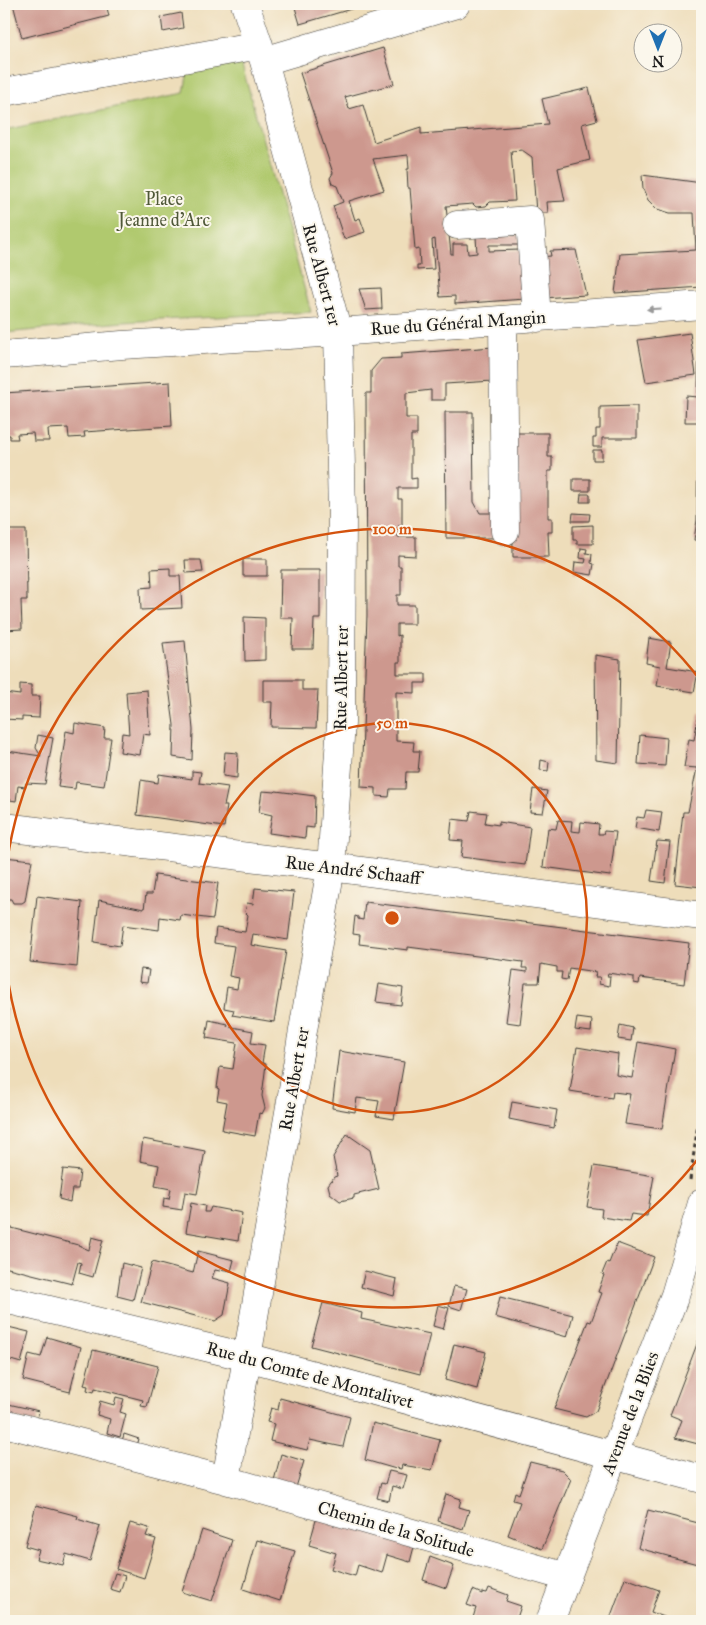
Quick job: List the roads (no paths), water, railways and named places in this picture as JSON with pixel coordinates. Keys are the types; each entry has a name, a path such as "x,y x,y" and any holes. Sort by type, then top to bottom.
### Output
{"street":[{"name":"Rue Albert 1er","path":"246,4 338,332 342,515 341,723 331,867 247,1357"},
{"path":"4,92 261,53 456,4"},
{"path":"458,225 530,220 537,318"},
{"name":"Rue du Général Mangin","path":"4,354 702,305"},
{"path":"503,320 505,531"},
{"name":"Rue André Schaaff","path":"4,827 331,867 702,916"},
{"name":"Avenue de la Blies","path":"550,1621 675,1295 702,1203"},
{"name":"Rue du Comte de Montalivet","path":"4,1299 247,1357 702,1479"},
{"path":"226,1480 247,1357"},
{"name":"Chemin de la Solitude","path":"4,1423 226,1480 567,1577"}],"park label":[{"name":"Place Jeanne d'Arc","path":"164,209"}]}
